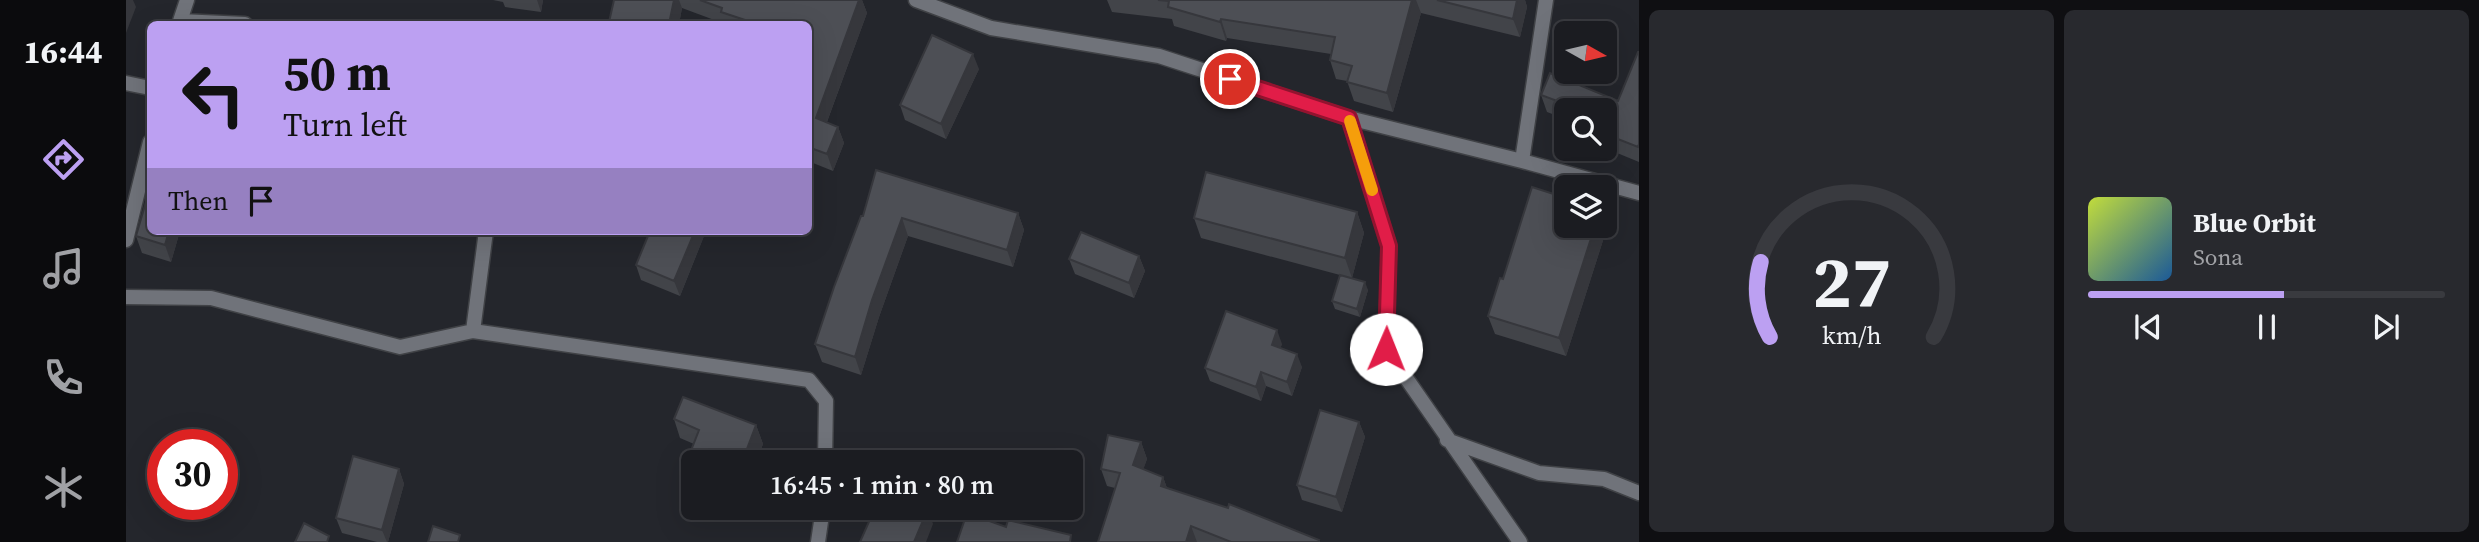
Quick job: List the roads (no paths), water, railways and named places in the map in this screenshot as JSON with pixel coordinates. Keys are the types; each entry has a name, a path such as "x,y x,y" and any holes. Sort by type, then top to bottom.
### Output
{"street":[{"path":"181,21 187,0"},
{"path":"916,0 991,28 1159,56 1349,118 1639,193"},
{"path":"1521,161 1546,0"},
{"path":"126,83 147,87"},
{"path":"1349,118 1389,246 1386,349 1520,542"},
{"path":"126,240 147,154"},
{"path":"473,331 485,235"},
{"path":"126,297 211,298 400,347 473,331 809,380 826,401 825,450"},
{"path":"1447,440 1539,473 1604,479 1639,493"},
{"path":"818,542 821,520"}]}
